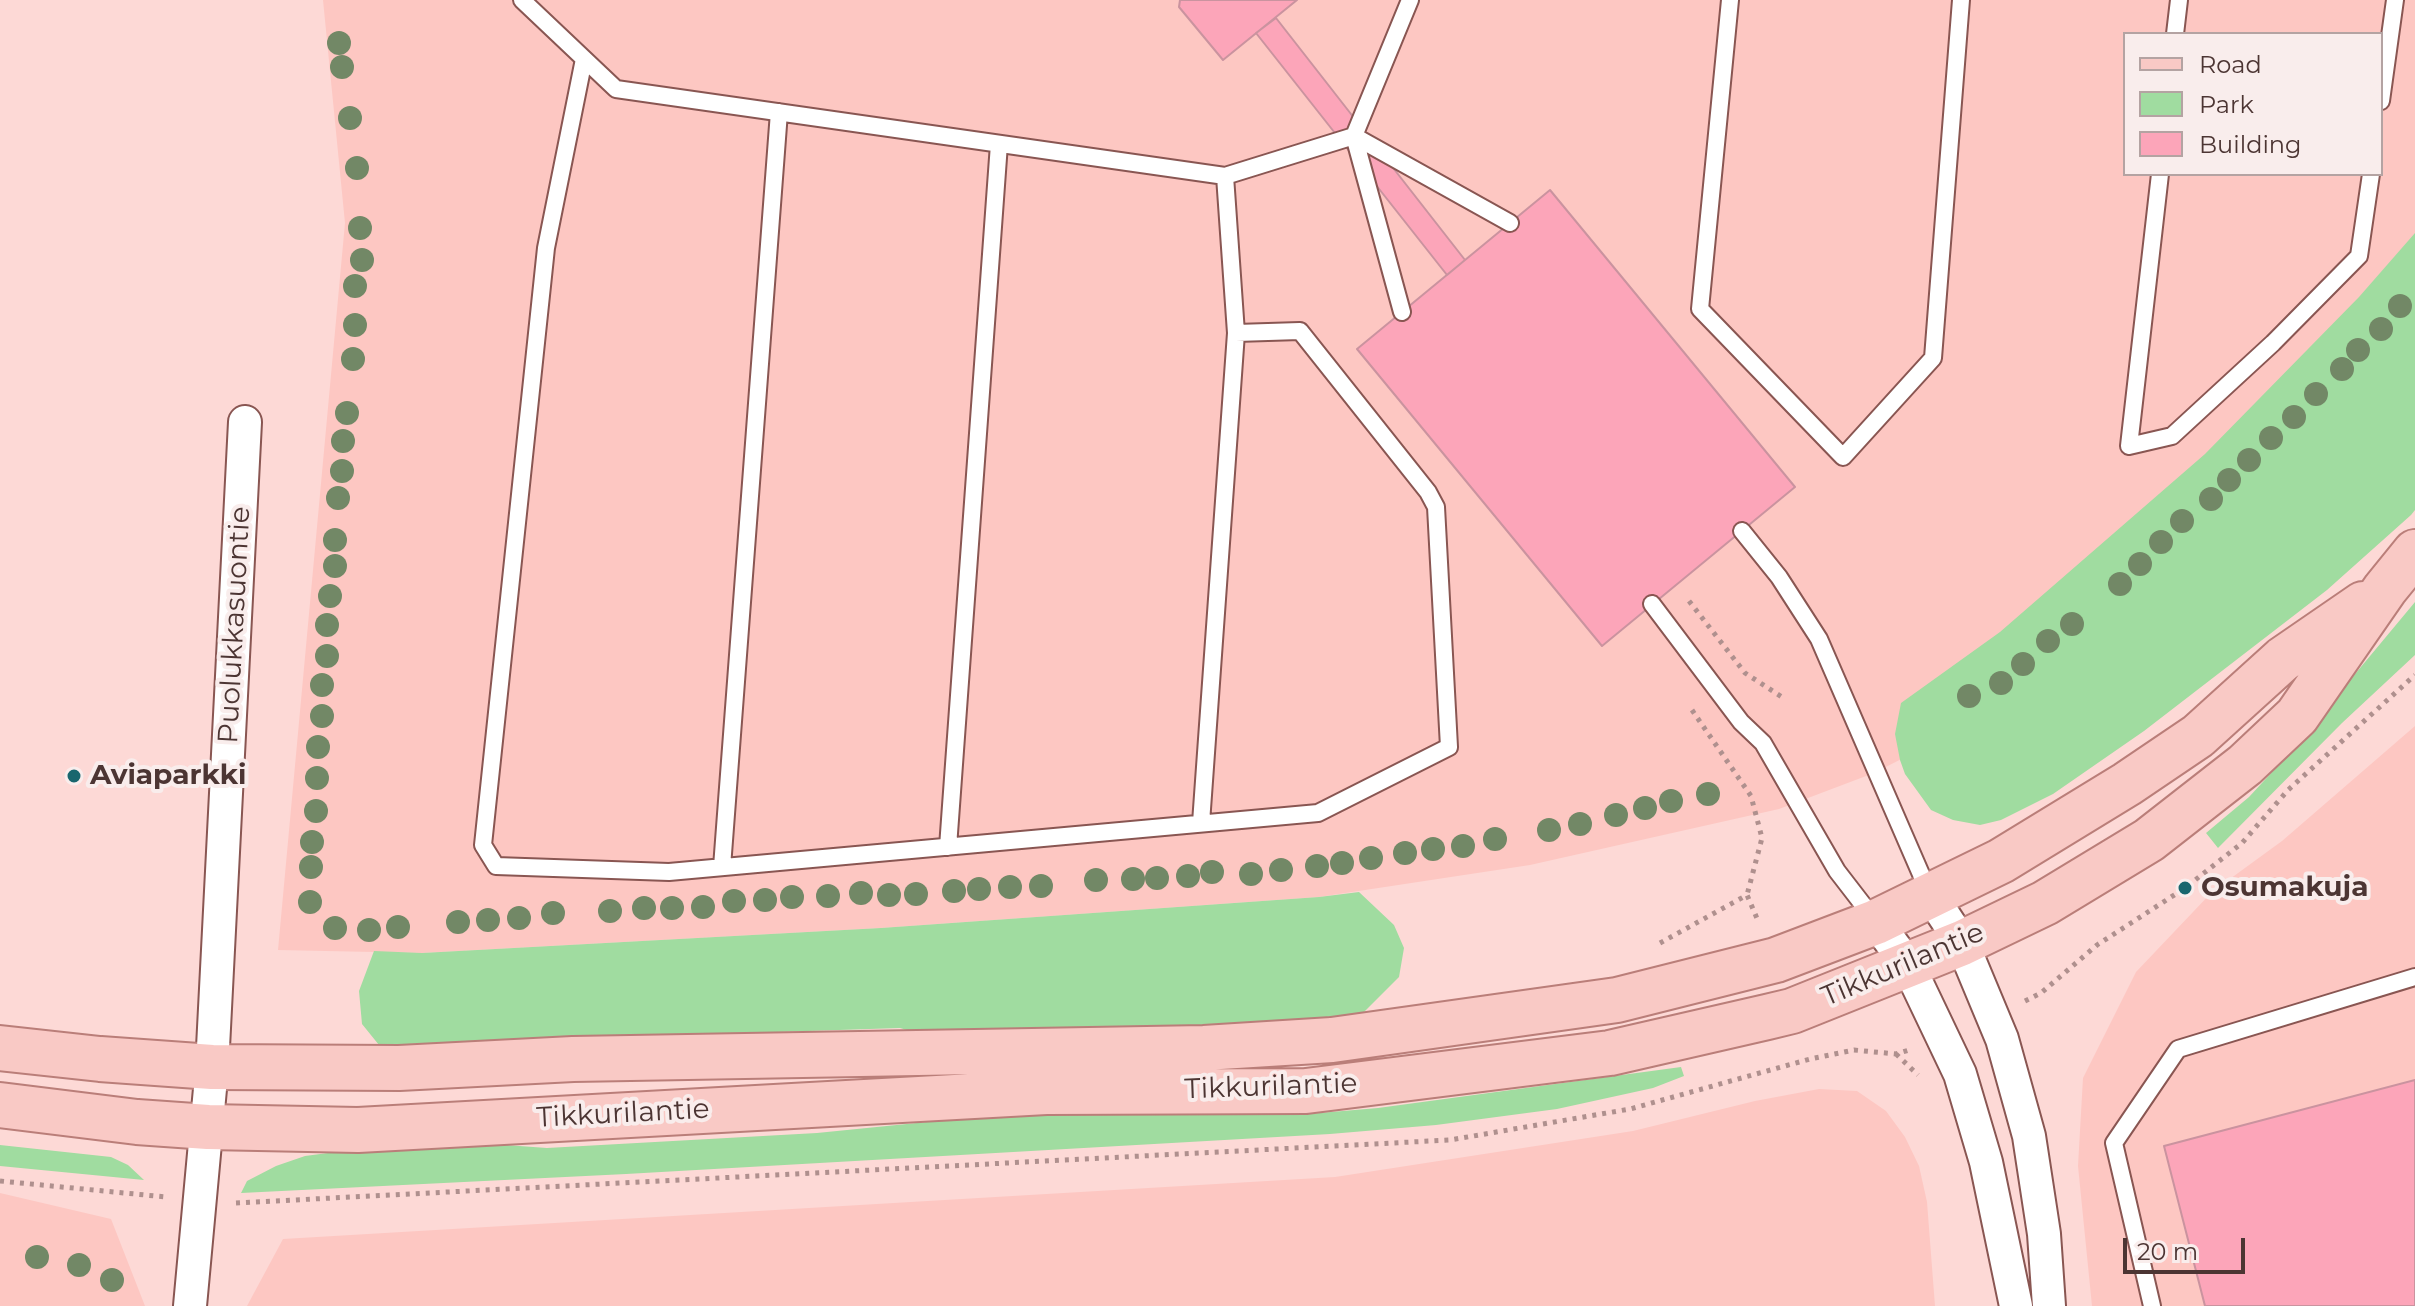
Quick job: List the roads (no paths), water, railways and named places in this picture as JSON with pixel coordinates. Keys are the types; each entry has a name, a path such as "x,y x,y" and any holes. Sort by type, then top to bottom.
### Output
{"main road":[{"name":"Tikkurilantie","path":"0,1105 137,1122 208,1127 358,1130 1046,1092 1306,1091 1610,1053 1792,1011 1962,943 2045,903 2149,840 2245,765 2297,716 2385,589 2415,552"},
{"name":"Tikkurilantie","path":"0,1048 212,1067 399,1068 573,1059 1204,1048 1332,1040 1617,1000 1776,960 1876,922 2001,861 2127,784 2198,736 2283,659 2385,589"}],"street":[{"name":"Puolukkasuontie","path":"190,1306 212,1067 245,422"},
{"path":"1931,896 1962,943 2002,1039 2029,1136 2044,1234 2049,1306"},
{"path":"1876,922 1908,965 1955,1061 1975,1119 2016,1306"}],"lane":[{"path":"522,0 616,89 1225,176 1354,136 1510,223"},
{"path":"1402,312 1354,136 1410,0"},
{"path":"1730,0 1700,309 1843,457 1933,358 1961,0"},
{"path":"2175,32 2179,0"},
{"path":"2383,87 2395,0"},
{"path":"584,59 546,248 483,845 496,866 669,872 1318,813 1449,747 1436,507 1300,331 1236,333"},
{"path":"722,867 779,112"},
{"path":"948,847 999,144"},
{"path":"1201,823 1236,333 1225,176"},
{"path":"2160,176 2129,446 2172,436 2273,343 2359,256 2371,176"},
{"path":"1742,531 1779,577 1819,639 1931,896"},
{"path":"1652,604 1741,722 1763,743 1837,871 1876,922"},
{"path":"2152,1306 2114,1143 2178,1049 2415,977"}],"place":[{"name":"Aviaparkki","path":"74,776"},
{"name":"Osumakuja","path":"2185,888"}]}
